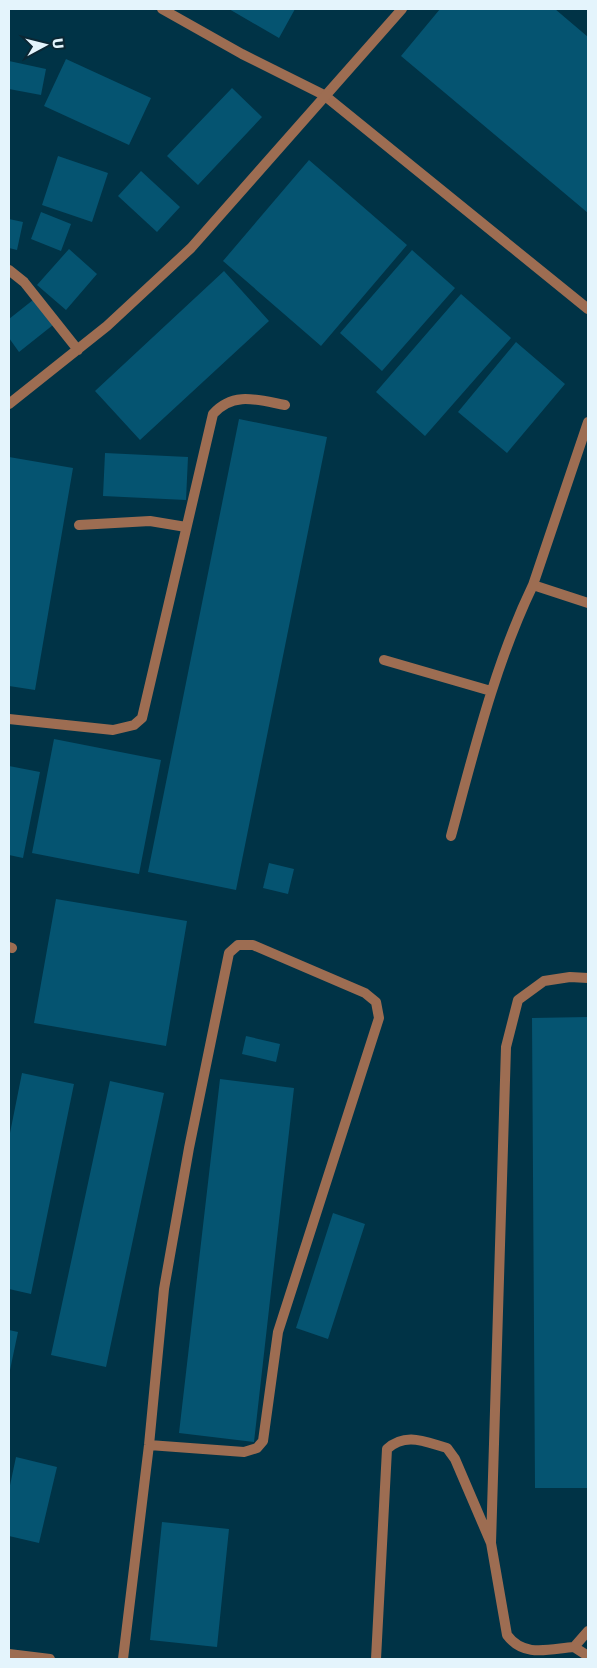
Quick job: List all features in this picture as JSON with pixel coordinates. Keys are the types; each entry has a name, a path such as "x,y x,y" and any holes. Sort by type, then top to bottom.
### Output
{"street":[{"path":"162,9 242,54 324,95 588,308"},
{"path":"9,404 78,350 153,285 191,248 324,95 402,9"},
{"path":"9,270 24,282 78,350"},
{"path":"9,719 114,730 134,725 142,718 212,414 228,401 249,399 285,405"},
{"path":"451,836 491,691 522,608 533,585 588,422"},
{"path":"79,524 150,521 186,527"},
{"path":"533,585 588,603"},
{"path":"384,660 491,691"},
{"path":"123,1659 149,1445 164,1289 189,1148 229,953 238,945 253,945 365,992 376,1002 378,1018 278,1332 262,1441 256,1448 244,1452 149,1445"},
{"path":"588,978 570,977 544,981 518,1000 506,1047 491,1544 508,1635 514,1645 527,1651 574,1646 588,1631"},
{"path":"376,1659 387,1449 396,1441 408,1438 447,1448 455,1459 491,1544"},
{"path":"574,1646 588,1656"},
{"path":"9,1654 50,1659"}],"building":[{"path":"229,9 295,9 279,38"},
{"path":"440,9 555,9 588,37 588,213 401,56"},
{"path":"66,59 151,98 129,145 44,106"},
{"path":"9,61 46,69 41,95 9,89"},
{"path":"232,88 262,117 198,185 167,156"},
{"path":"58,156 108,173 92,222 42,205"},
{"path":"309,160 407,245 321,346 223,261"},
{"path":"141,171 180,207 157,232 118,196"},
{"path":"41,212 71,224 61,251 31,239"},
{"path":"9,219 23,222 17,250 9,248"},
{"path":"69,249 97,274 66,310 37,285"},
{"path":"412,250 455,288 382,371 340,333"},
{"path":"224,271 269,321 140,440 95,391"},
{"path":"461,294 511,338 425,436 376,392"},
{"path":"33,300 53,325 19,352 9,338 9,319"},
{"path":"516,342 565,384 507,453 458,412"},
{"path":"239,419 327,437 236,890 148,872"},
{"path":"105,453 188,457 186,500 103,496"},
{"path":"9,457 73,468 35,690 9,686"},
{"path":"54,739 161,760 139,874 32,853"},
{"path":"9,766 40,772 23,858 9,855"},
{"path":"269,863 294,869 288,894 263,888"},
{"path":"56,899 187,921 166,1046 34,1023"},
{"path":"588,1017 588,1488 535,1488 532,1018"},
{"path":"246,1036 280,1044 276,1062 242,1054"},
{"path":"22,1073 74,1084 31,1294 9,1289 9,1138"},
{"path":"220,1079 294,1088 254,1442 179,1433"},
{"path":"110,1081 164,1093 106,1367 51,1355"},
{"path":"333,1213 365,1224 328,1339 296,1328"},
{"path":"9,1330 18,1332 10,1370 9,1369"},
{"path":"16,1457 57,1467 39,1543 9,1536 9,1490"},
{"path":"162,1522 229,1529 217,1647 150,1640"}]}
